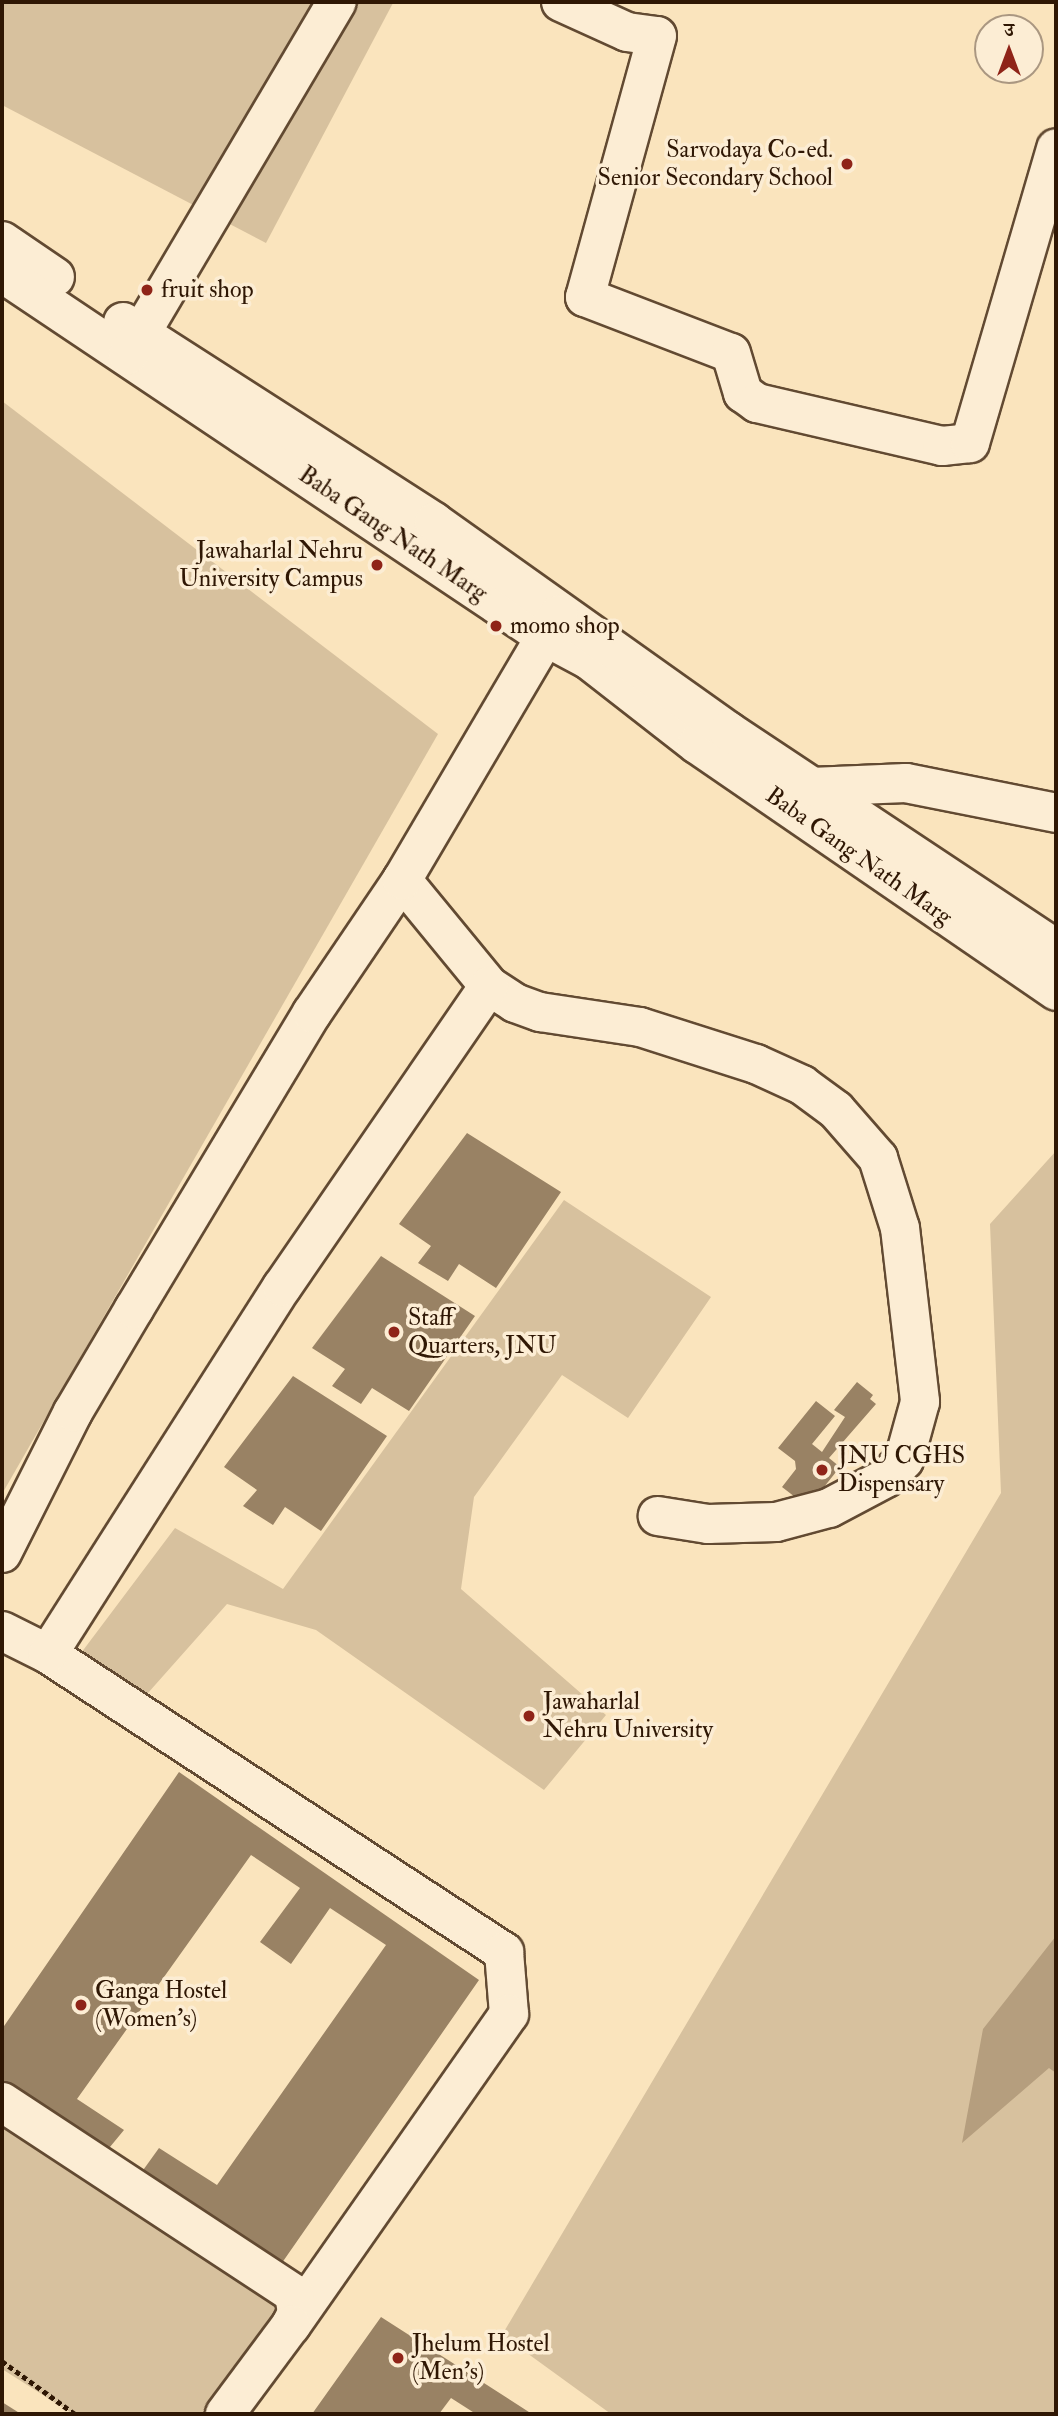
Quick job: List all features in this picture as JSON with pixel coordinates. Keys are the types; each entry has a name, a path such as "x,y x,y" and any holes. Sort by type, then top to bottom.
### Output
{"street":[{"path":"134,345 337,2"},
{"path":"561,2 627,32 657,36 585,297 731,353 743,393 757,403 942,446 970,443 1056,148"},
{"name":"Baba Gang Nath Marg","path":"2,241 134,345"},
{"name":"Baba Gang Nath Marg","path":"2,273 134,345 434,522 523,582 552,624 589,660 697,744 1056,991"},
{"path":"2,1553 73,1412 127,1320 312,1013 402,880 552,624"},
{"name":"Baba Gang Nath Marg","path":"552,624 811,787 1056,949"},
{"path":"811,787 906,783 1056,813"},
{"path":"402,880 489,986 515,1003 541,1012 639,1027 705,1044 802,1085 836,1110 878,1158 891,1191 913,1319 920,1402 915,1433 904,1460 886,1478 840,1503 776,1522 708,1524 658,1516"},
{"path":"48,1654 282,1287 489,986"},
{"path":"2,1631 48,1654 504,1952 509,2014 291,2325 225,2414"},
{"path":"2,2102 294,2294 297,2313 291,2325"}],"path":[{"path":"2,2361 75,2414"}],"shaded area":[{"path":"2,2 393,3 266,243 2,105"},
{"path":"2,401 438,734 2,1494"},
{"path":"1056,1151 1056,2414 611,2414 502,2335 1001,1493 990,1224"},
{"path":"564,1200 711,1297 628,1418 562,1375 474,1497 461,1589 606,1715 544,1790 316,1630 227,1604 132,1711 66,1673 175,1528 283,1589"},
{"path":"1056,1936 1056,2073 1049,2068 962,2143 983,2029"},
{"path":"2,2125 280,2306 205,2414 73,2414 2,2369"}],"building":[{"name":"Staff Quarters, JNU","path":"467,1133 561,1192 496,1288 459,1264 448,1281 418,1263 431,1246 399,1224"},
{"name":"Staff Quarters, JNU","path":"381,1256 475,1316 409,1411 372,1388 361,1404 332,1386 345,1369 312,1348"},
{"path":"293,1376 387,1436 321,1531 285,1507 273,1525 243,1506 257,1490 224,1467"},
{"path":"857,1382 873,1395 870,1399 876,1404 829,1458 840,1467 808,1507 782,1487 796,1469 795,1461 778,1448 816,1401 835,1416 812,1444 822,1452 845,1417 834,1410"},
{"name":"Ganga Hostel (Women's)","path":"179,1772 479,1980 277,2270 136,2180 159,2148 217,2185 386,1945 330,1908 291,1964 260,1942 300,1888 251,1855 77,2099 124,2130 105,2153 2,2084 2,2029"},
{"name":"Jhelum Hostel (Men's)","path":"381,2317 532,2414 476,2414 451,2398 439,2414 312,2414"},
{"path":"2,2402 21,2414 2,2414"}],"place":[{"name":"Sarvodaya Co-ed. Senior Secondary School","path":"847,164"},
{"name":"fruit shop","path":"147,290"},
{"name":"Jawaharlal Nehru University Campus","path":"377,565"},
{"name":"momo shop","path":"496,626"},
{"name":"Staff Quarters, JNU","path":"394,1332"},
{"name":"JNU CGHS Dispensary","path":"822,1470"},
{"name":"Jawaharlal Nehru University","path":"529,1716"},
{"name":"Ganga Hostel (Women's)","path":"81,2005"},
{"name":"Jhelum Hostel (Men's)","path":"398,2358"}]}
